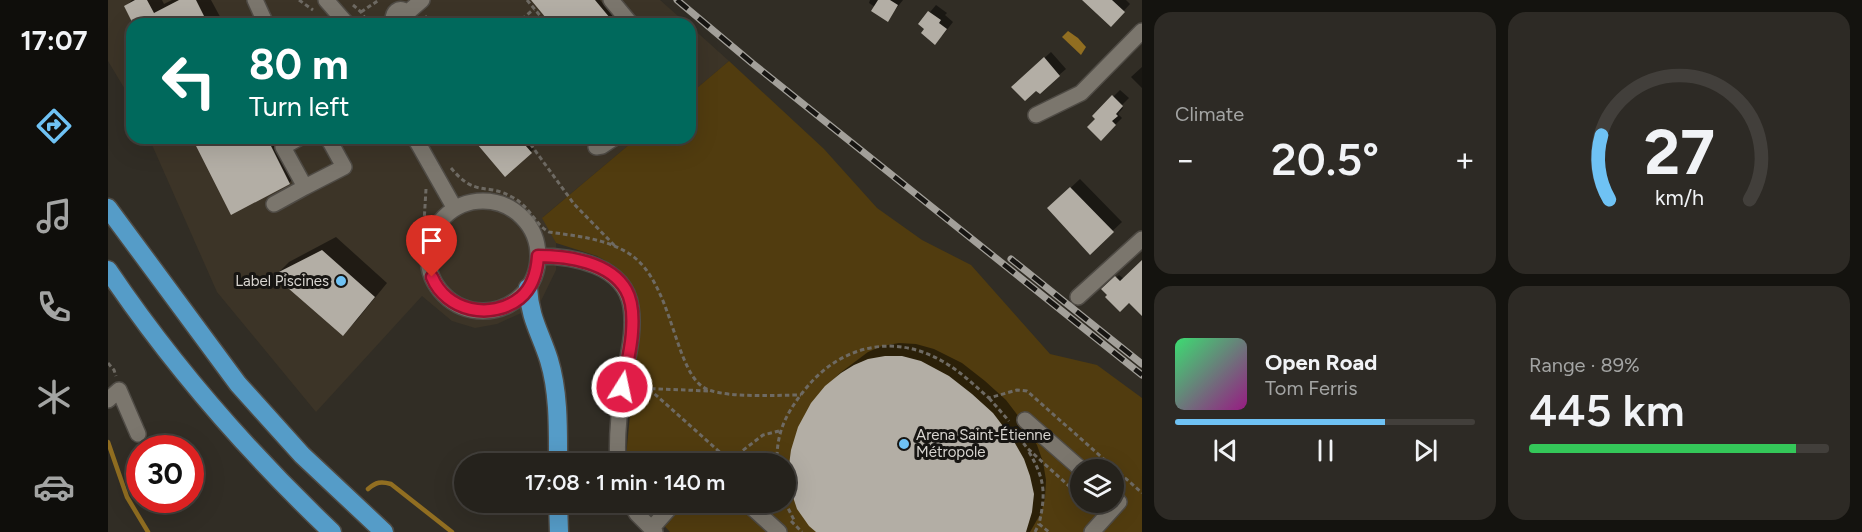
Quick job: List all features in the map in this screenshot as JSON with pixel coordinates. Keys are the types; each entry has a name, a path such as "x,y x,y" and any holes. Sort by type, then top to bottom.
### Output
{"highway":[{"path":"108,208 238,384 302,455 384,532"},
{"path":"108,270 144,323 184,375 295,497 332,532"},
{"path":"528,288 531,314 549,361 555,390 558,453"},
{"path":"558,513 559,532"}],"street":[{"path":"255,0 263,18"},
{"path":"326,0 342,18"},
{"path":"399,14 422,0"},
{"path":"611,0 626,18"},
{"path":"1036,115 1081,93 1142,31"},
{"path":"288,144 283,147 305,187"},
{"path":"274,204 344,167 331,144"},
{"path":"418,144 454,207"},
{"path":"596,147 606,144"},
{"path":"488,200 506,205 521,216 532,231 538,256 537,265 528,288 510,304 494,310 477,311 460,306 446,297 435,284 429,269 427,252 431,235 440,220 454,207 469,202 488,200"},
{"path":"1078,297 1142,239"},
{"path":"538,256 566,258 603,268 618,279 627,292 631,306 632,333 622,387 617,453"},
{"path":"113,395 138,434"},
{"path":"1025,420 1070,459"},
{"path":"636,513 653,531 667,513"},
{"path":"758,513 779,532"},
{"path":"1092,532 1109,513"}],"path":[{"path":"347,0 365,18"},
{"path":"361,12 379,0"},
{"path":"526,0 542,18"},
{"path":"523,18 534,9"},
{"path":"530,144 574,204 616,247"},
{"path":"424,184 426,198 424,224 426,232 431,235"},
{"path":"777,453 780,431 788,414 813,380 829,366 859,350 888,346 906,348 942,361 989,398 1017,390 1026,391 1142,493"},
{"path":"622,387 710,391"},
{"path":"649,389 721,453"},
{"path":"739,453 763,435 780,431"},
{"path":"1026,448 1044,483 1044,504 1035,532"},
{"path":"790,513 798,528"},
{"path":"1039,524 1049,532"}],"shaded area":[{"path":"108,0 660,0 680,18 126,18 126,91 108,61"},
{"path":"696,31 729,61 696,89"},
{"path":"1068,31 1086,47 1081,55 1062,37"},
{"path":"729,61 824,149 877,208 922,240 971,265 1050,354 1097,365 1142,398 1142,532 670,532 652,513 796,513 796,453 626,453 638,330 635,291 615,266 597,256 556,243 542,218 630,144 696,144 696,89"},
{"path":"152,144 630,144 543,217 556,243 556,270 539,305 497,324 475,328 452,321 422,296 316,412 217,292"}],"building":[{"path":"135,0 147,0 154,13 179,0 196,0 205,18 130,18 124,6"},
{"path":"531,0 595,0 610,18 546,18"},
{"path":"878,0 890,0 898,5 888,22 871,11"},
{"path":"1082,0 1112,0 1125,12 1111,27"},
{"path":"928,11 941,20 939,23 947,29 935,45 921,33 924,29 918,24"},
{"path":"1044,57 1060,76 1040,94 1036,91 1025,101 1011,87"},
{"path":"1112,95 1123,106 1116,114 1118,116 1112,121 1116,125 1101,141 1087,127 1095,119 1092,116"},
{"path":"195,144 270,144 290,184 231,215"},
{"path":"477,144 524,144 532,153 505,177"},
{"path":"1070,187 1114,232 1090,255 1047,208"},
{"path":"322,250 375,297 343,336 273,275"},
{"path":"1142,260 1142,316 1129,303 1120,312 1105,297 1107,295 1101,289 1115,276 1120,281"},
{"name":"Arena Saint-Étienne Métropole","path":"902,356 921,361 949,376 993,413 1012,438 1024,459 1030,476 1034,494 1026,532 816,532 809,526 796,506 796,453 791,453 798,427 811,403 825,386 841,373 868,359"}],"waterway":[{"path":"108,442 127,497 148,532"},
{"path":"368,489 379,483 391,484 452,532"}],"railway":[{"path":"677,0 752,63 1142,375"},
{"path":"1011,259 1142,364"}],"place":[{"name":"Label Piscines","path":"341,281"},
{"name":"Arena Saint-Étienne Métropole","path":"904,444"}],"route":[{"path":"432,277 446,297 460,306 477,311 494,310 520,297 532,280 538,256 566,258 603,268 618,279 627,292 631,306 632,333 622,387"}]}
